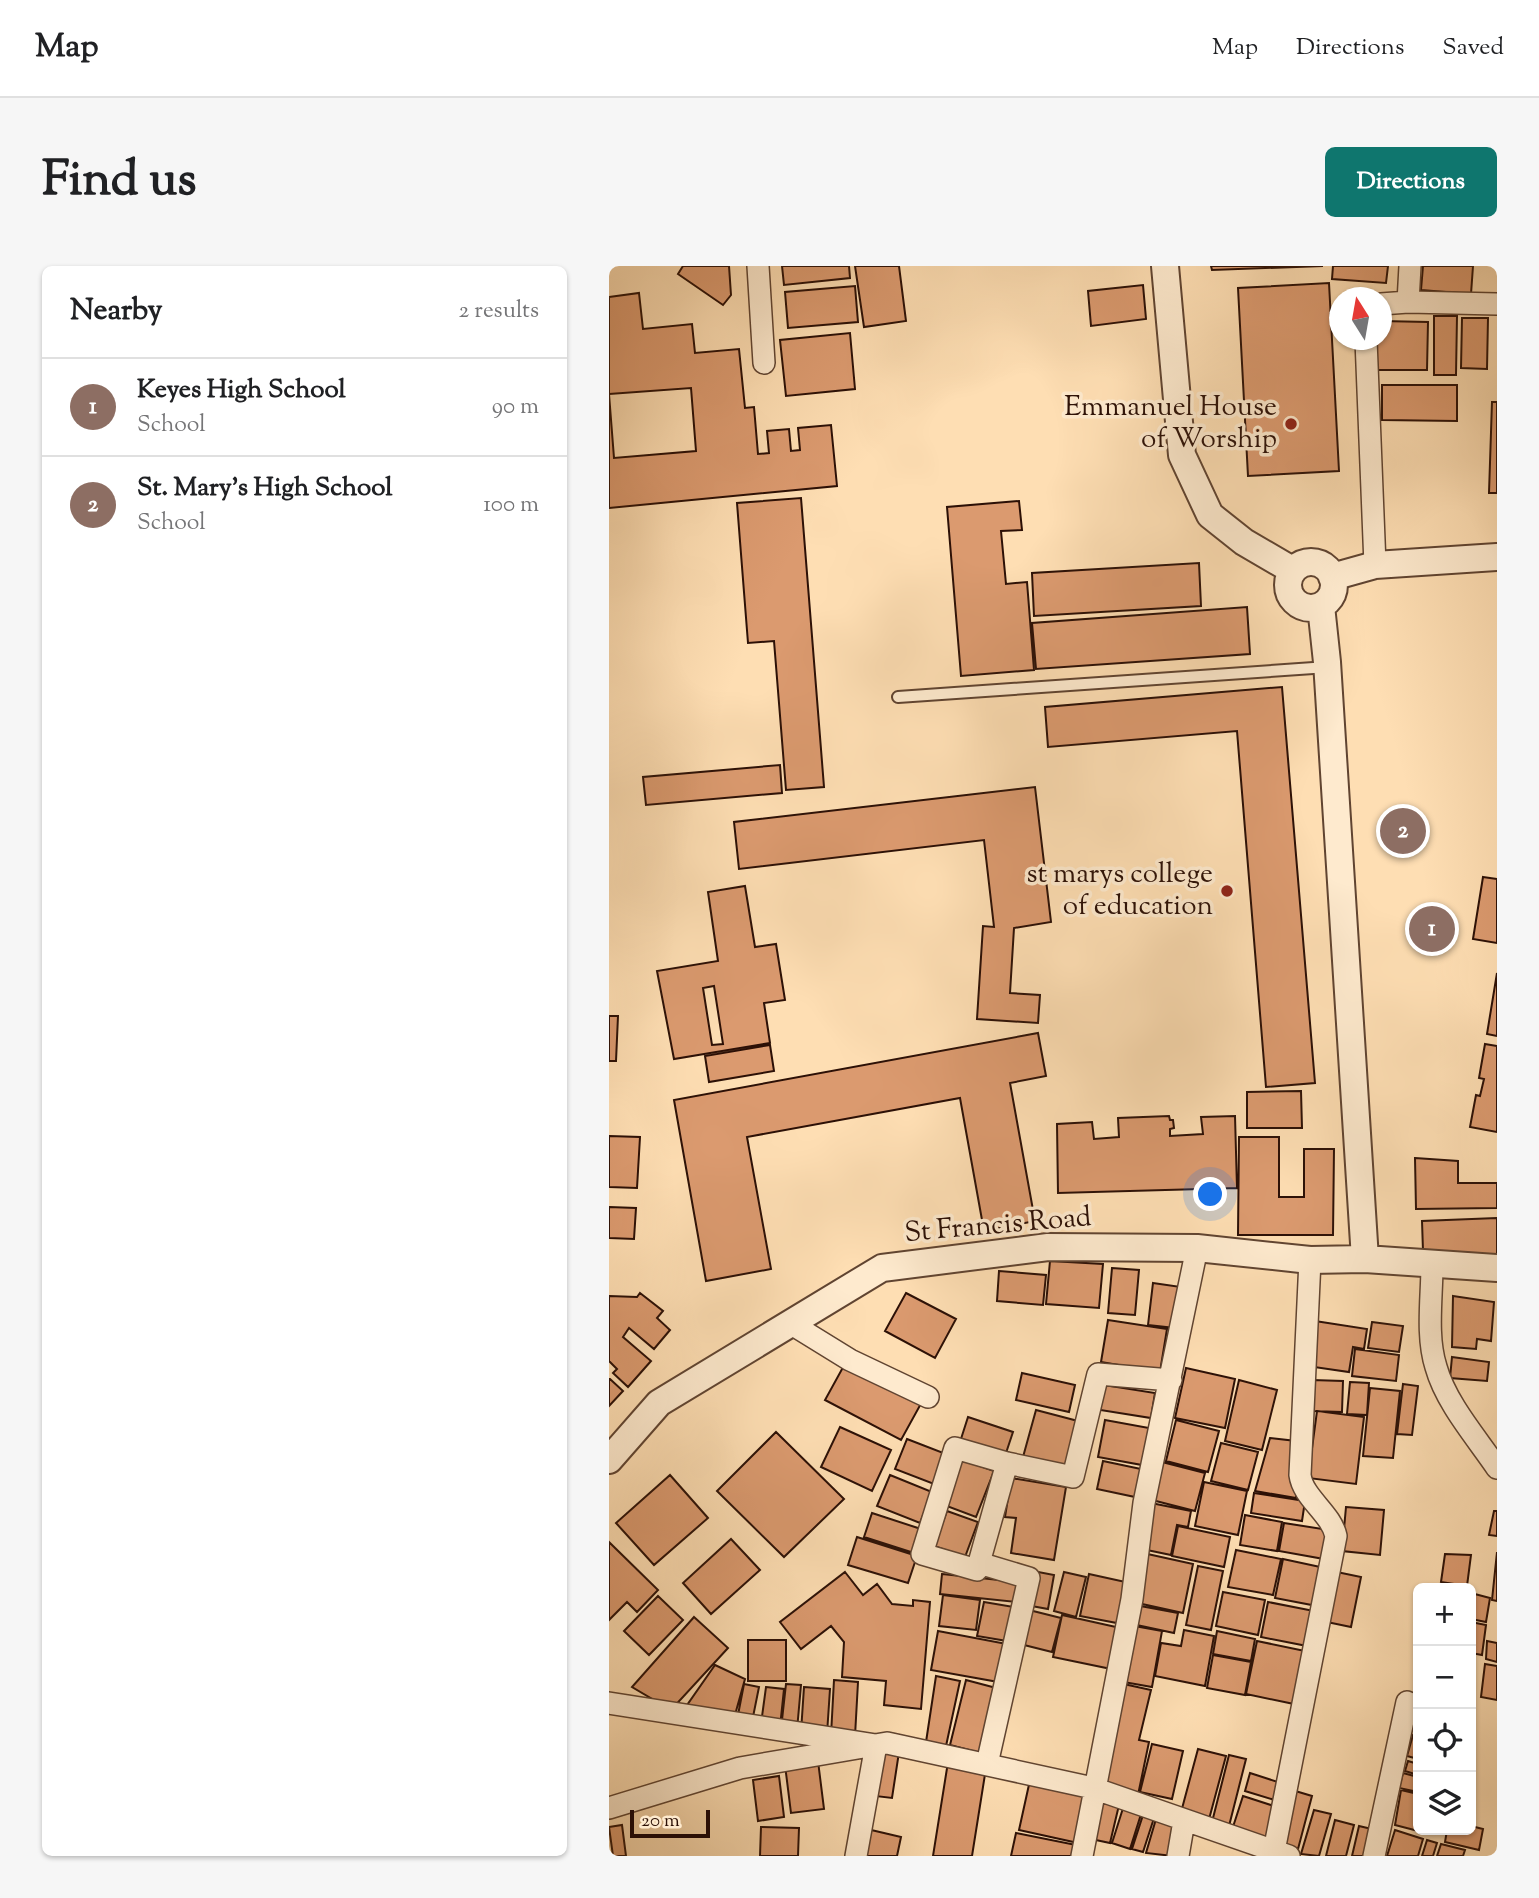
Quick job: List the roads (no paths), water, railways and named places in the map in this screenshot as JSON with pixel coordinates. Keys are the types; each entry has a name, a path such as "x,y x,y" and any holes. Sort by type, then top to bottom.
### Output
{"street":[{"path":"758,266 764,363"},
{"path":"1165,266 1182,455 1210,515 1244,542 1292,570"},
{"path":"1408,302 1410,266"},
{"path":"1392,303 1497,304"},
{"path":"1366,350 1375,565"},
{"path":"1332,577 1375,565 1497,557"},
{"path":"1312,562 1326,568 1332,577 1331,595 1321,606 1305,607 1292,599 1287,585 1292,570 1312,562"},
{"path":"1321,606 1328,667 1365,1259"},
{"name":"St Francis Road","path":"609,1460 659,1403 881,1268 1048,1247 1197,1248 1310,1260 1365,1259 1497,1268"},
{"path":"1082,1856 1093,1788 1132,1599 1143,1503 1197,1248"},
{"path":"609,1808 740,1768 887,1743 1093,1788 1279,1855 1336,1536 1333,1525 1303,1484 1300,1475 1310,1260"},
{"path":"1432,1265 1432,1349 1436,1368 1450,1398 1497,1468"},
{"path":"790,1323 850,1360 928,1397"},
{"path":"1007,1463 977,1570 922,1554 955,1448 1007,1463 1073,1477 1098,1374 1171,1380"},
{"path":"979,1563 1029,1578 988,1764"},
{"path":"1374,1856 1407,1702"},
{"path":"609,1703 876,1745"},
{"path":"856,1856 876,1745"},
{"path":"1178,1856 1184,1821"}],"lane":[{"path":"898,697 1328,667"}],"place":[{"name":"Emmanuel House of Worship","path":"1291,424"},
{"name":"St. Mary's High School","path":"1403,831"},
{"name":"st marys college of education","path":"1227,891"},
{"name":"Keyes High School","path":"1432,929"}]}
